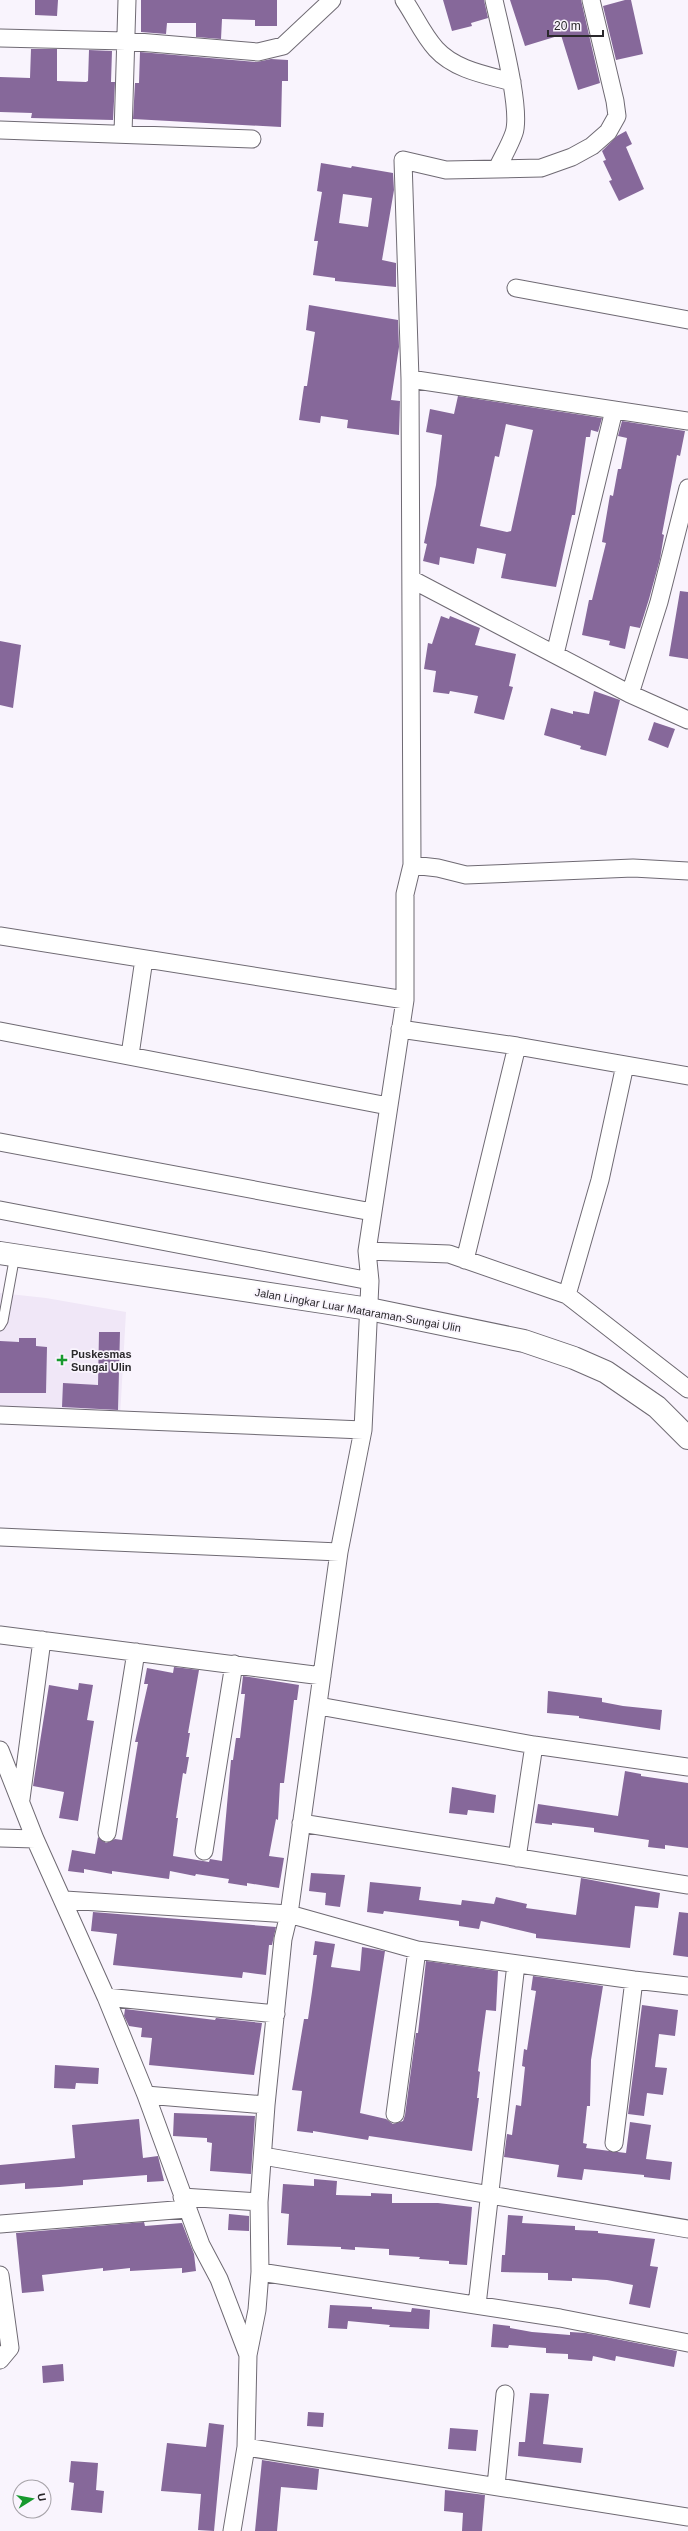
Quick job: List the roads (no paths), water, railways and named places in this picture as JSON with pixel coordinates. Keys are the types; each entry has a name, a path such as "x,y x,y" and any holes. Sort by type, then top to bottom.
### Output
{"main road":[{"name":"Jalan Lingkar Luar Mataraman-Sungai Ulin","path":"7,1254 369,1309 524,1341 574,1358 606,1372 657,1407 688,1438"}],"street":[{"path":"123,134 127,0"},
{"path":"0,38 126,41 258,52 283,46 332,0"},
{"path":"404,0 436,49 450,61 472,71 512,82"},
{"path":"494,0 512,82 515,132 497,169"},
{"path":"232,2531 246,2447 248,2355 256,2310 260,2272 259,2202 266,2105 283,1939 289,1914 340,1552 363,1430 370,1281 366,1251 405,1000 406,894 412,865 410,379 403,160 446,170 541,168 572,157 592,146 608,132 617,116 616,101 592,0"},
{"path":"0,130 252,138"},
{"path":"516,288 688,320"},
{"path":"410,379 688,421"},
{"path":"555,654 614,410"},
{"path":"630,694 659,602 688,488"},
{"path":"411,579 630,694 688,720"},
{"path":"412,865 438,868 466,875 634,868 688,871"},
{"path":"0,936 405,1000"},
{"path":"130,1055 144,959"},
{"path":"400,1029 517,1046 688,1076"},
{"path":"0,1031 388,1106"},
{"path":"465,1260 517,1046"},
{"path":"568,1295 600,1180 625,1064"},
{"path":"0,1142 372,1212"},
{"path":"0,1210 370,1281"},
{"path":"366,1251 449,1254 568,1295 688,1389"},
{"path":"0,1415 363,1430"},
{"path":"0,1537 340,1552"},
{"path":"0,1635 322,1676"},
{"path":"21,1800 42,1640"},
{"path":"107,1833 136,1652"},
{"path":"204,1851 234,1664"},
{"path":"319,1706 534,1745 688,1767"},
{"path":"517,1858 534,1745"},
{"path":"0,1750 21,1800 35,1839 65,1900 106,1997 146,2095 201,2245 219,2279 248,2355"},
{"path":"301,1823 688,1885"},
{"path":"0,1838 35,1839"},
{"path":"65,1900 289,1914 417,1950 688,1986"},
{"path":"395,2114 417,1950"},
{"path":"477,2305 488,2195 516,1964"},
{"path":"614,2143 634,1980"},
{"path":"106,1997 276,2014"},
{"path":"146,2095 266,2105"},
{"path":"263,2156 688,2229"},
{"path":"0,2224 185,2203 259,2202"},
{"path":"260,2272 560,2318 688,2343"},
{"path":"0,2275 10,2348 0,2360"},
{"path":"496,2486 505,2394"},
{"path":"246,2447 688,2517"}],"lane":[{"path":"0,1326 3,1321 7,1254"}],"place":[{"name":"Puskesmas Sungai Ulin","path":"62,1360"}]}
